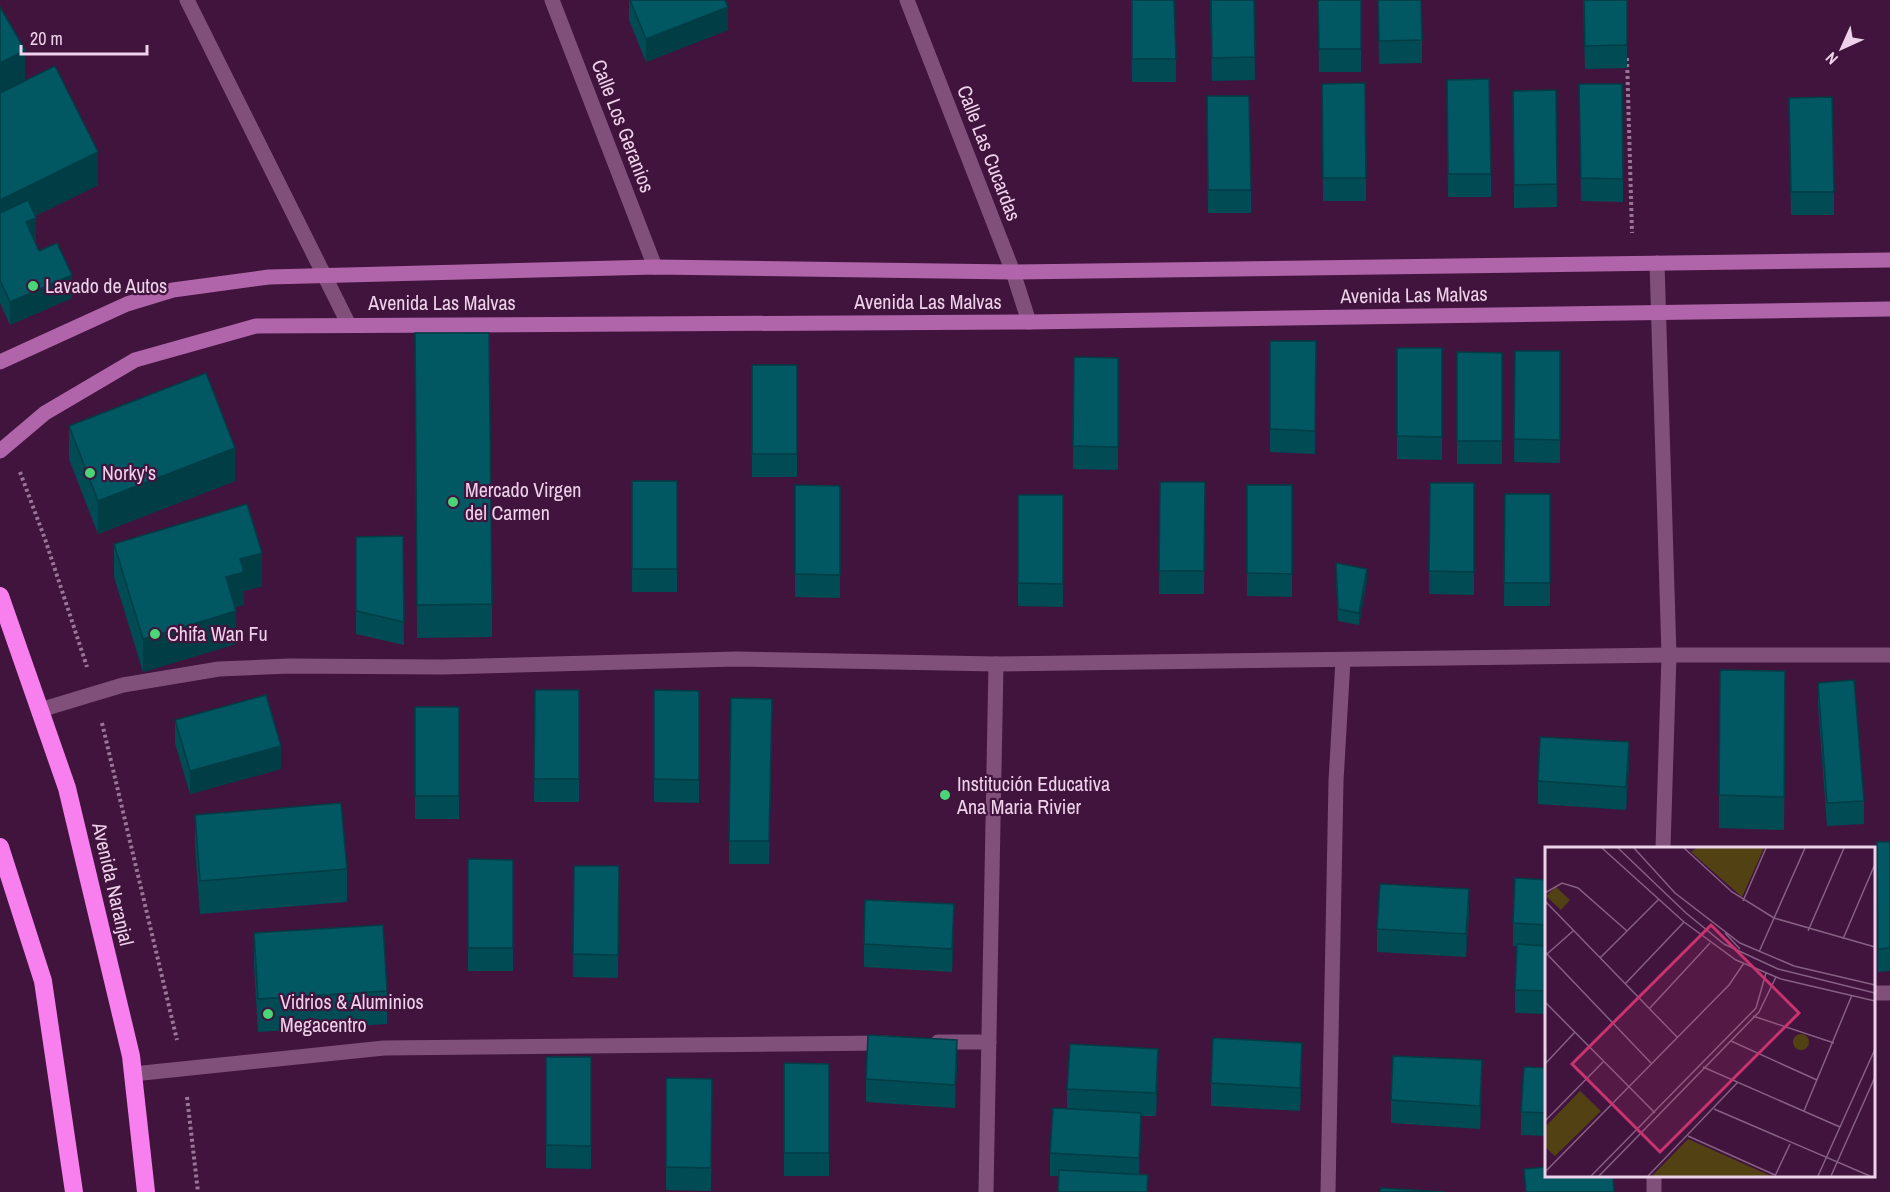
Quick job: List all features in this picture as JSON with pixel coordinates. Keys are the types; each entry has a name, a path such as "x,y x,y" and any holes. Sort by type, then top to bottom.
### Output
{"highway":[{"name":"Avenida Naranjal","path":"0,596 67,788 131,1056 146,1192"},
{"path":"0,847 43,981 74,1192"}],"street":[{"path":"187,0 349,325"},
{"name":"Calle Los Geranios","path":"552,0 655,267"},
{"name":"Calle Las Cucardas","path":"907,0 1013,272 1029,322"},
{"name":"Avenida Las Malvas","path":"0,362 127,304 173,290 269,277 655,267 1013,272 1890,260"},
{"path":"1657,263 1669,655 1664,847"},
{"name":"Avenida Las Malvas","path":"5,447 45,413 135,360 256,326 1029,322 1890,309"},
{"path":"40,710 123,685 219,669 289,666 443,667 736,659 996,664 1669,655 1890,655"},
{"path":"1328,1192 1336,781 1343,660"},
{"path":"986,1192 996,664"},
{"path":"133,1074 384,1048 989,1042"}],"path":[{"path":"1627,48 1633,263"},
{"path":"5,447 45,540 95,693 184,1069 198,1192"}],"building":[{"path":"630,0 725,0 728,7 646,39"},
{"path":"1132,0 1174,0 1176,59 1132,59"},
{"path":"1211,0 1254,0 1255,57 1212,58"},
{"path":"1318,0 1361,0 1361,49 1319,49"},
{"path":"1378,0 1421,0 1422,40 1379,41"},
{"path":"1584,0 1627,0 1627,45 1585,46"},
{"path":"0,7 25,50 0,63"},
{"path":"55,66 98,152 0,200 0,93"},
{"path":"1489,79 1491,174 1448,174 1447,80"},
{"path":"1365,83 1366,178 1323,178 1322,84"},
{"path":"1579,84 1622,84 1623,179 1581,178"},
{"path":"1556,90 1557,184 1514,185 1513,91"},
{"path":"1207,96 1249,96 1251,190 1208,190"},
{"path":"1832,97 1834,192 1791,192 1789,98"},
{"name":"Lavado de Autos","path":"28,200 36,218 26,222 39,251 57,243 72,275 10,302 0,280 0,213"},
{"name":"Mercado Virgen del Carmen","path":"415,333 489,333 492,604 417,605"},
{"path":"1270,341 1316,341 1315,431 1270,429"},
{"path":"1397,348 1442,348 1442,437 1397,436"},
{"path":"1515,351 1560,351 1560,440 1514,439"},
{"path":"1457,352 1502,353 1502,441 1457,441"},
{"path":"1074,357 1118,358 1118,447 1073,446"},
{"path":"752,365 797,365 797,454 752,454"},
{"path":"206,373 235,448 98,501 69,426"},
{"path":"632,481 677,481 677,569 632,569"},
{"path":"1160,482 1205,482 1204,571 1159,571"},
{"path":"1430,483 1474,483 1474,572 1429,571"},
{"path":"795,485 840,486 840,575 795,574"},
{"path":"1247,485 1292,485 1292,574 1247,573"},
{"path":"1505,494 1550,494 1550,583 1504,583"},
{"path":"1018,495 1063,495 1063,584 1018,583"},
{"path":"247,504 262,553 240,559 244,572 226,577 236,611 143,639 114,544"},
{"path":"403,536 404,622 356,611 356,537"},
{"path":"1336,563 1367,569 1359,613 1338,609"},
{"path":"1720,670 1785,671 1784,797 1719,795"},
{"path":"1854,680 1864,801 1827,803 1818,683"},
{"path":"535,690 579,690 579,779 534,779"},
{"path":"654,690 699,691 699,780 654,779"},
{"path":"266,695 281,746 190,771 175,720"},
{"path":"731,698 772,699 769,841 729,841"},
{"path":"415,707 459,707 459,796 415,796"},
{"path":"1540,737 1629,742 1626,787 1538,781"},
{"path":"341,803 347,869 200,881 195,815"},
{"path":"1877,842 1890,842 1890,948 1878,949"},
{"path":"468,859 513,860 513,948 468,948"},
{"path":"574,866 619,866 618,955 573,954"},
{"path":"1515,878 1545,880 1545,925 1513,923"},
{"path":"1380,884 1469,889 1466,934 1377,929"},
{"path":"865,900 954,904 952,949 864,944"},
{"path":"383,925 387,991 258,999 254,933"},
{"path":"1517,944 1545,946 1545,991 1515,990"},
{"path":"868,1035 957,1040 955,1085 866,1079"},
{"path":"1213,1038 1302,1043 1300,1088 1211,1083"},
{"path":"1070,1044 1158,1049 1156,1093 1067,1089"},
{"path":"1393,1056 1482,1060 1480,1106 1391,1100"},
{"path":"546,1057 591,1057 591,1146 546,1145"},
{"path":"784,1063 829,1064 829,1153 784,1153"},
{"path":"1524,1067 1545,1068 1545,1113 1521,1112"},
{"path":"666,1078 712,1079 711,1168 666,1167"},
{"path":"1053,1108 1141,1113 1139,1158 1050,1153"},
{"path":"1545,1167 1545,1177 1613,1177 1614,1192 1526,1192 1524,1169"},
{"path":"1059,1170 1148,1175 1147,1192 1058,1192"},
{"path":"1381,1188 1445,1192 1380,1192"}],"place":[{"name":"Lavado de Autos","path":"33,286"},
{"name":"Norky's","path":"90,473"},
{"name":"Mercado Virgen del Carmen","path":"453,502"},
{"name":"Chifa Wan Fu","path":"155,634"},
{"name":"Institución Educativa Ana Maria Rivier","path":"945,795"},
{"name":"Vidrios & Aluminios Megacentro","path":"268,1014"}]}
